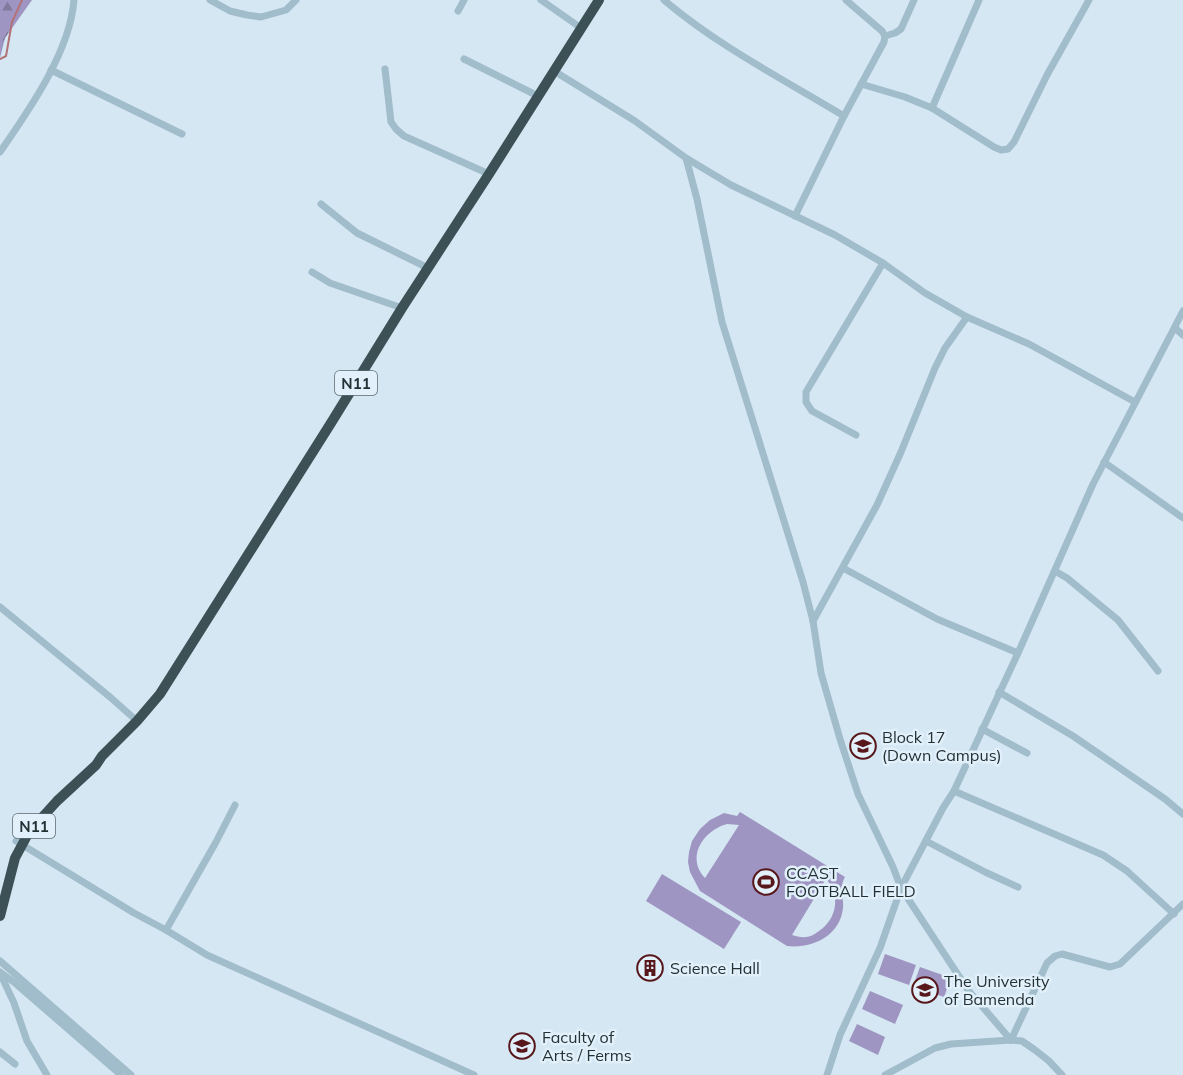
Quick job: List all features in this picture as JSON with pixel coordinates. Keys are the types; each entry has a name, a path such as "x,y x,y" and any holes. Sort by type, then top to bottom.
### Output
{"highway":[{"name":"N11","path":"0,888 9,856 19,842 44,814 96,765 160,694 598,0"},
{"name":"N11","path":"0,916 19,842"}],"street":[{"path":"0,152 26,113 61,50 68,32 74,0"},
{"path":"210,0 230,11 261,17 286,10 296,0"},
{"path":"458,11 464,0"},
{"path":"541,0 581,28"},
{"path":"663,0 727,46 844,116"},
{"path":"795,216 844,116 884,42 885,36 882,31 846,0"},
{"path":"885,36 901,29 914,0"},
{"path":"932,108 979,0"},
{"path":"861,84 932,108 994,147 1001,150 1008,149 1014,142 1047,75 1089,0"},
{"path":"464,59 538,96"},
{"path":"385,69 391,122 396,129 404,136 489,174"},
{"path":"51,70 182,134"},
{"path":"554,71 634,121 686,158 731,184 835,235 967,317 1029,344 1135,402"},
{"path":"686,158 697,199 722,322 803,582 813,621 821,674 858,795 901,888 968,990 1011,1040"},
{"path":"321,204 357,233 428,267"},
{"path":"855,435 812,411 806,402 806,392 883,263"},
{"path":"312,272 330,283 402,308"},
{"path":"827,1075 840,1035 880,948 901,888 954,791 1093,484 1183,311"},
{"path":"813,621 887,484 945,348 967,317"},
{"path":"1175,328 1183,335"},
{"path":"1104,462 1183,518"},
{"path":"843,568 937,619 1018,653"},
{"path":"1055,571 1067,578 1118,620 1158,671"},
{"path":"0,607 110,696 137,721"},
{"path":"999,692 1074,736 1166,799 1183,814"},
{"path":"982,729 1027,753"},
{"path":"954,791 1103,855 1127,871 1174,914"},
{"path":"166,930 235,805"},
{"path":"926,841 1018,888"},
{"path":"19,842 207,955 460,1072 474,1075"},
{"path":"1011,1040 1047,963 1055,956 1062,954 1110,967 1120,964 1183,904"},
{"path":"0,961 131,1075"},
{"path":"0,973 121,1075"},
{"path":"0,973 14,1003 27,1041 47,1075"},
{"path":"14,1003 25,992"},
{"path":"885,1075 935,1048 951,1044 1011,1040 1022,1041 1049,1061 1062,1075"},
{"path":"0,1052 15,1064"}],"green space":[{"path":"0,0 32,0 5,38 0,58"},
{"name":"CCAST FOOTBALL FIELD","path":"740,812 845,877 842,884 841,918 831,933 823,939 806,945 787,946 700,891 690,872 688,862 692,841 710,820 724,813 737,816","holes":["727,824 739,825 705,878 697,862 700,845 711,832","826,879 831,885 835,899 830,920 811,936 792,935"]},
{"path":"662,874 741,922 724,949 646,901"},
{"path":"885,954 916,965 909,985 878,974"},
{"path":"920,967 951,978 944,997 913,986"},
{"path":"870,991 903,1005 895,1024 862,1009"},
{"path":"857,1024 885,1037 878,1055 849,1041"}],"waterway":[{"path":"0,59 6,56 12,22 22,0"}],"place":[{"name":"Block 17 (Down Campus)","path":"863,746"},
{"name":"CCAST FOOTBALL FIELD","path":"766,882"},
{"name":"Science Hall","path":"650,968"},
{"name":"The University of Bamenda","path":"925,990"},
{"name":"Faculty of Arts / Ferms","path":"522,1046"}]}
